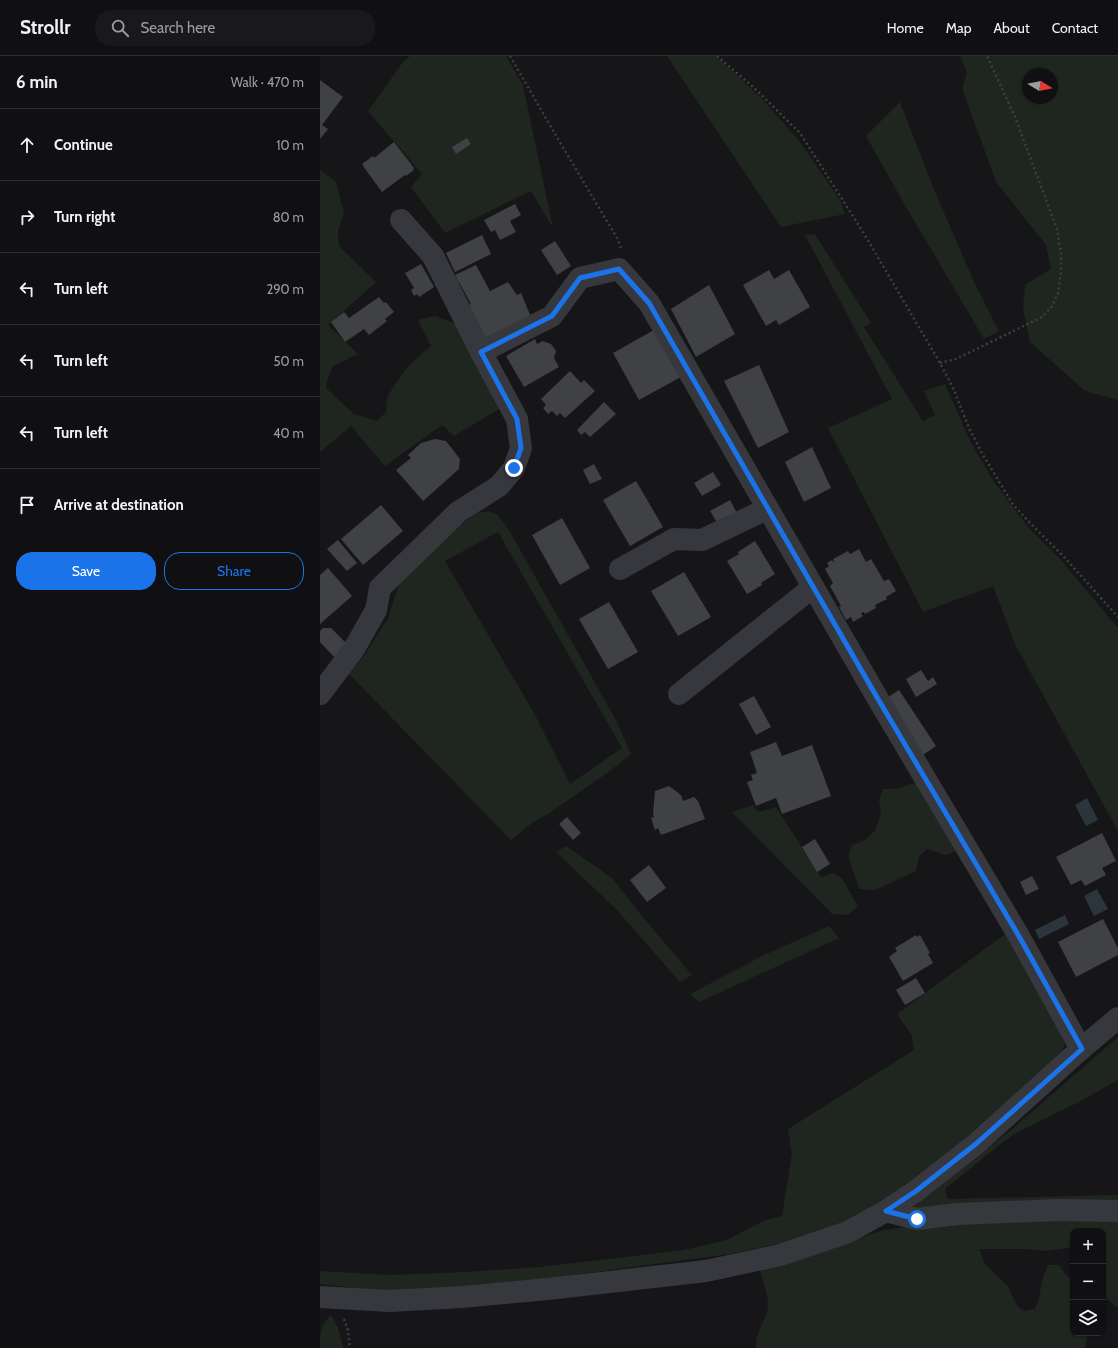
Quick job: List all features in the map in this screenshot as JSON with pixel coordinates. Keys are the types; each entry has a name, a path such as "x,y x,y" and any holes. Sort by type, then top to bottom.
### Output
{"street":[{"path":"320,694 362,636 376,610 380,588 458,512 499,486 514,468 521,448 517,419 481,352 433,256 401,220"},
{"path":"481,352 552,316 580,278 619,269 649,303 882,706 1017,932 1082,1049"},
{"path":"620,569 674,539 702,540 768,509"},
{"path":"679,694 813,587"},
{"path":"327,1298 389,1301 462,1297 706,1271 780,1255 841,1235 886,1211 916,1191 977,1143 1118,1018"},
{"path":"886,1211 917,1219 957,1214 1058,1210 1118,1211"}],"path":[{"path":"510,56 617,238 622,250"},
{"path":"717,56 752,86 800,133 839,192 940,363 954,390 969,428 979,448 1012,503 1028,522 1066,559 1118,617"},
{"path":"940,363 956,359 1042,318 1052,306 1058,292 1061,273 1061,254 1057,229 1015,117 987,56"},
{"path":"327,1298 348,1330 350,1348"}],"shaded area":[{"path":"410,56 506,56 523,85 553,228 531,191 445,233 411,187 422,174 368,111 403,62"},
{"path":"667,56 716,56 765,102 800,142 840,200 845,214 781,227"},
{"path":"960,56 1118,56 1118,400 1085,391 1030,342 1023,308 1025,285 1051,269 1046,245 996,182 962,88 967,73"},
{"path":"900,102 933,187 974,282 999,331 984,339 866,136"},
{"path":"320,170 336,182 344,213 338,231 339,246 376,282 328,325 358,354 333,366 326,388 354,414 377,421 386,412 387,398 409,365 431,346 418,320 435,316 459,325 498,401 499,409 454,436 442,425 385,466 351,426 320,452"},
{"path":"815,234 871,323 864,327 923,421 935,415 924,391 945,384 970,441 994,482 1028,527 1060,559 1118,628 1118,831 1016,646 993,586 923,612 828,428 892,399 805,235"},
{"path":"489,511 498,515 510,532 616,720 631,754 610,771 548,814 532,823 511,840 349,674 364,656 388,618 400,581 433,546 477,513","holes":["498,532 622,748 570,784 535,715 445,561"]},
{"path":"918,782 960,849 946,855 927,849 919,856 916,871 875,890 859,889 848,856 852,845 865,840 875,831 881,814 879,800 883,789 896,789"},
{"path":"1087,798 1098,820 1086,826 1075,805"},
{"path":"753,805 758,812 776,807 821,877 833,873 842,878 858,907 848,915 832,914 732,812"},
{"path":"566,846 612,878 692,975 680,982 617,910 556,852"},
{"path":"1097,889 1108,909 1094,916 1084,896"},
{"path":"1065,915 1069,924 1039,939 1035,930"},
{"path":"829,926 839,938 699,1002 690,994 762,956"},
{"path":"1005,934 1062,1031 1065,1044 1061,1054 989,1118 909,1185 877,1206 837,1226 784,1242 730,1254 535,1280 393,1292 320,1284 320,1271 390,1275 465,1272 540,1267 684,1250 727,1240 765,1220 782,1216 792,1153 788,1129 914,1050 912,1036 897,1014"},
{"path":"1118,1037 1118,1080 1077,1103 1016,1133 945,1189 948,1199 1118,1195 1118,1204 912,1208 1012,1129"},
{"path":"1118,1218 1118,1308 1106,1298 1106,1228 1070,1228 1070,1247 1046,1251 1026,1249 979,1249 985,1264 1007,1285 1018,1307 1025,1311 1035,1309 1039,1299 1042,1280 1048,1265 1059,1265 1070,1278 1070,1336 1087,1336 1085,1348 756,1348 758,1333 768,1307 760,1271 883,1230 957,1221"},
{"path":"331,1315 338,1328 343,1348 320,1348 321,1330"}],"building":[{"path":"320,80 343,97 322,125 328,129 320,139"},
{"path":"467,138 471,144 456,154 452,147"},
{"path":"394,142 414,170 382,192 362,164 373,156 374,158"},
{"path":"515,204 521,215 510,221 516,232 500,240 495,230 491,232 484,220"},
{"path":"482,235 491,254 455,272 446,253"},
{"path":"555,241 571,266 557,275 541,250"},
{"path":"421,264 434,287 419,297 417,294 414,296 411,290 414,288 405,273"},
{"path":"476,265 490,291 508,282 517,295 521,293 531,317 482,339 464,308 471,304 455,275"},
{"path":"769,270 774,279 789,270 810,307 779,325 776,320 766,326 743,285"},
{"path":"709,285 735,334 696,357 671,309"},
{"path":"379,297 384,303 386,302 394,312 385,319 387,321 369,335 364,329 345,342 331,322 344,312 349,318"},
{"path":"654,330 681,377 639,400 613,353"},
{"path":"535,339 537,344 543,341 551,344 556,351 554,358 559,367 524,387 506,356"},
{"path":"759,365 789,432 758,448 724,381"},
{"path":"570,371 581,383 584,380 595,391 565,418 560,413 557,416 552,411 548,414 543,408 546,405 541,399"},
{"path":"604,402 616,414 590,437 585,432 581,435 577,430"},
{"path":"435,439 446,441 460,459 459,469 423,501 396,470 411,458 408,455 421,443"},
{"path":"812,447 831,488 804,502 785,462"},
{"path":"594,464 602,479 590,484 583,470"},
{"path":"713,472 721,485 702,496 694,483"},
{"path":"636,481 663,527 630,546 603,500"},
{"path":"730,500 737,513 718,524 710,511"},
{"path":"381,505 403,531 363,565 341,539"},
{"path":"562,518 590,568 560,585 532,535"},
{"path":"338,540 357,563 347,571 327,549"},
{"path":"755,541 775,574 761,583 762,585 747,594 727,561 739,554 738,552"},
{"path":"859,549 866,562 871,559 884,581 889,579 896,591 886,597 887,599 875,605 876,608 865,614 864,612 861,613 863,616 853,622 851,617 846,620 839,607 841,606 830,586 833,583 825,569 829,566 827,563 832,560 835,563 833,559 848,551 850,554"},
{"path":"328,568 352,596 320,624 320,575"},
{"path":"684,572 711,617 678,636 651,591"},
{"path":"609,602 638,652 608,669 579,619"},
{"path":"323,628 331,628 345,642 349,637 339,662 320,642 320,631"},
{"path":"921,670 928,681 933,677 937,684 916,697 906,679"},
{"path":"899,690 936,746 920,757 882,701"},
{"path":"754,696 771,727 756,735 739,704"},
{"path":"776,742 782,756 812,745 831,796 782,814 776,798 756,806 747,782 753,780 751,775 757,773 750,752"},
{"path":"669,786 681,795 683,801 694,797 698,801 705,819 661,835 658,828 655,830 651,818 654,817 655,791"},
{"path":"567,817 581,833 573,840 559,824"},
{"path":"1102,833 1116,861 1102,868 1106,875 1085,886 1081,880 1071,885 1056,857"},
{"path":"815,839 830,864 817,872 802,847"},
{"path":"649,865 666,888 647,902 630,880"},
{"path":"1032,876 1039,889 1026,895 1020,882"},
{"path":"1103,919 1118,948 1118,955 1076,977 1058,942"},
{"path":"916,935 917,937 920,935 930,953 928,954 933,963 903,981 889,957 897,951 895,948"},
{"path":"916,978 925,993 905,1005 896,990"}],"route":[{"path":"514,468 521,448 517,419 481,352 552,316 580,278 619,269 649,303 878,699 1020,938 1082,1049 977,1143 916,1191 886,1211 917,1219"}]}
